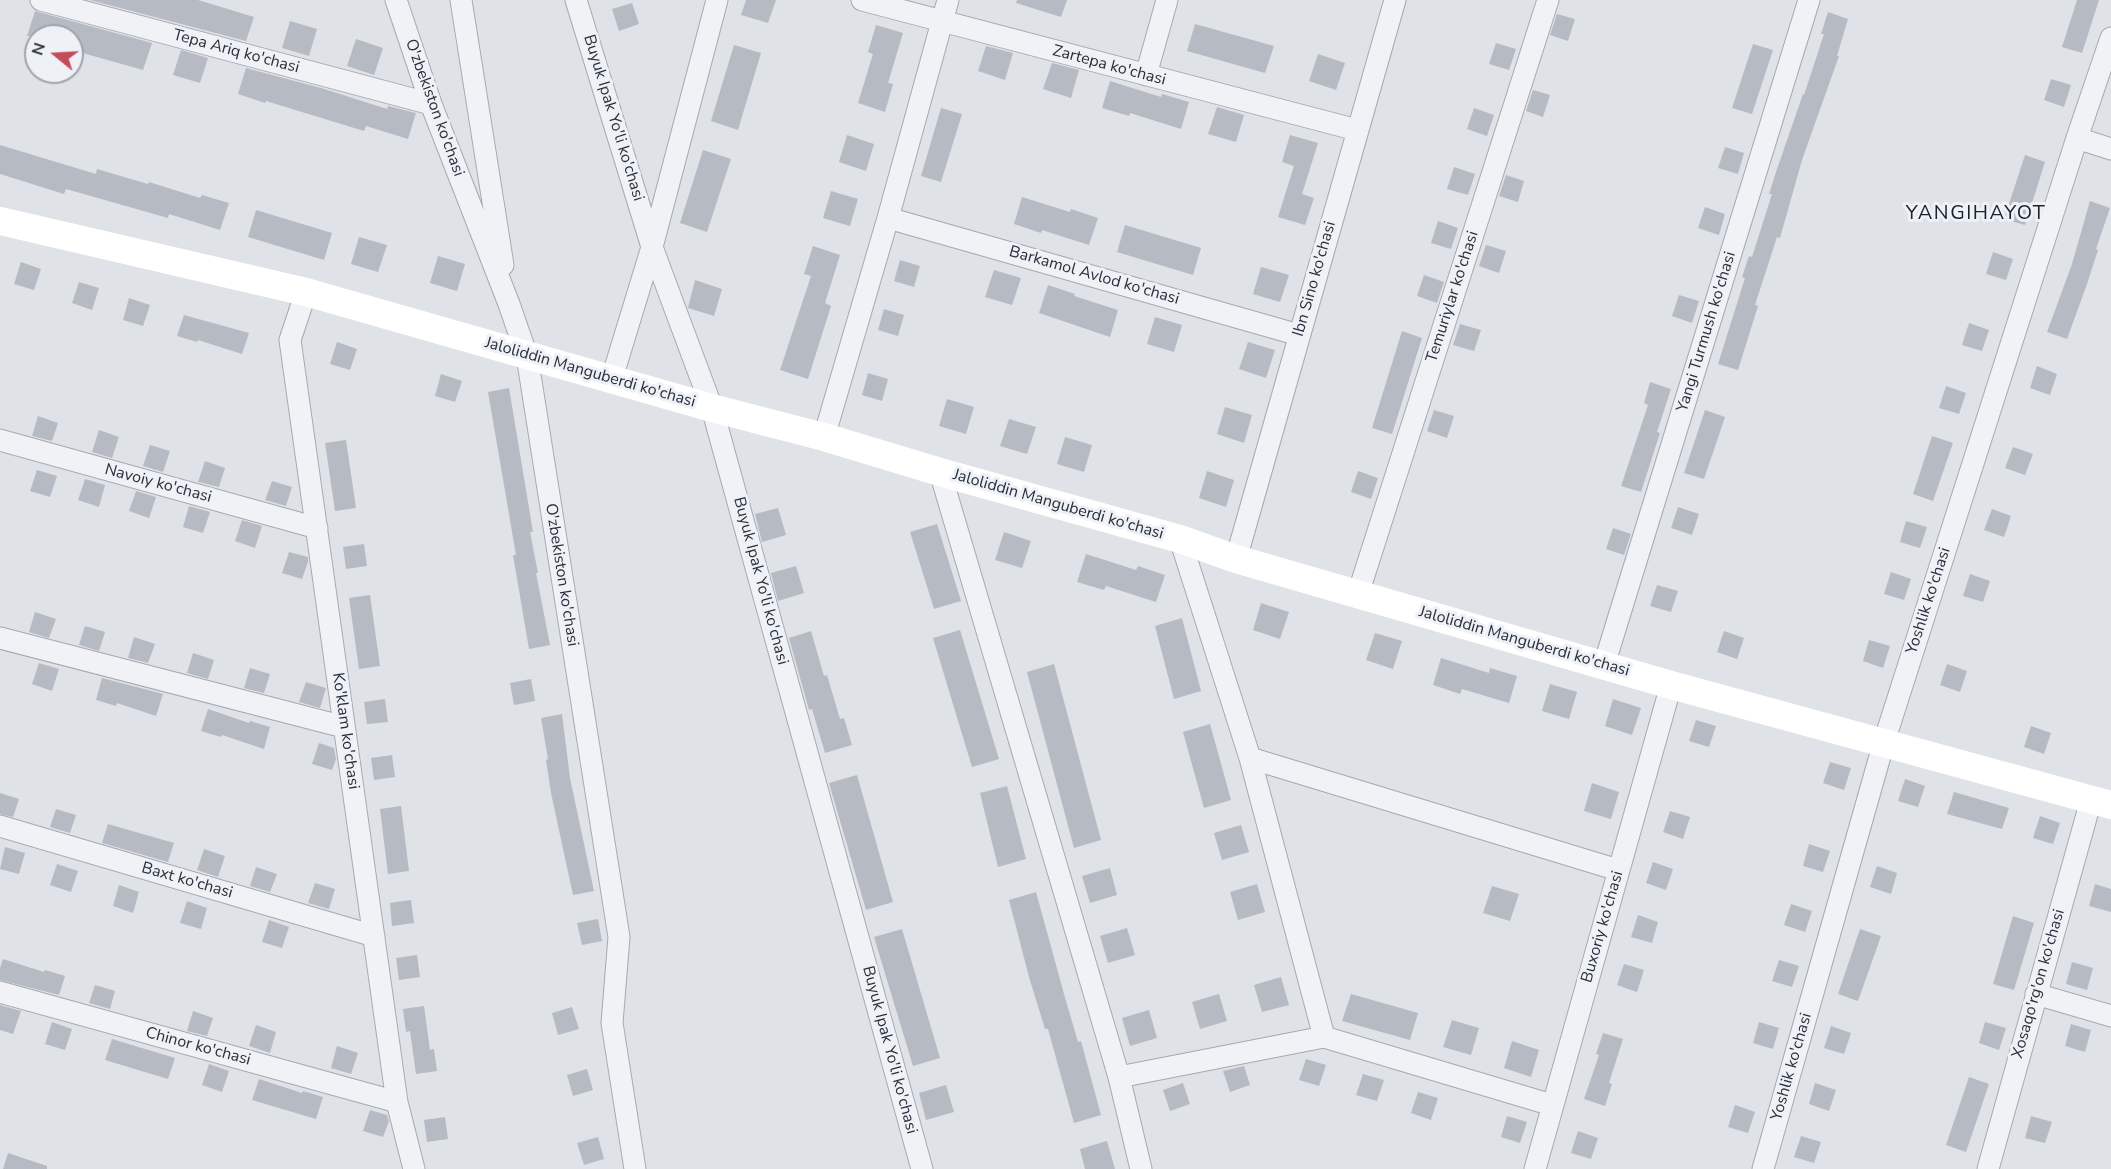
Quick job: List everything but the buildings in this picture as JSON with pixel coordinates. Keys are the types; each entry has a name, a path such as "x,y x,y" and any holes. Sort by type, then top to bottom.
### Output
{"street":[{"name":"Tepa Ariq ko'chasi","path":"41,0 431,104"},
{"name":"O'zbekiston ko'chasi","path":"396,0 431,104 509,304 526,356 619,937 612,1023 635,1169"},
{"path":"461,0 509,304"},
{"name":"Buyuk Ipak Yo'li ko'chasi","path":"576,0 652,247 712,408 922,1169"},
{"path":"612,378 652,247 717,0"},
{"name":"Zartepa ko'chasi","path":"862,0 1357,130"},
{"path":"824,437 948,0"},
{"path":"1146,75 1167,0"},
{"name":"Ibn Sino ko'chasi","path":"1236,559 1395,0"},
{"name":"Temuriylar ko'chasi","path":"1358,594 1548,0"},
{"name":"Yangi Turmush ko'chasi","path":"1604,665 1809,0"},
{"name":"Yoshlik ko'chasi","path":"1763,1169 1884,742 2111,38"},
{"path":"2077,138 2111,149"},
{"name":"Barkamol Avlod ko'chasi","path":"888,218 1299,335"},
{"name":"Jaloliddin Manguberdi ko'chasi","path":"0,221 306,292 1180,539 1236,559 1671,685 2101,802"},
{"name":"Ko'klam ko'chasi","path":"306,292 290,340 397,1102 414,1169"},
{"name":"Navoiy ko'chasi","path":"0,440 317,528"},
{"path":"940,472 1119,1077 1141,1169"},
{"path":"1180,539 1250,758 1324,1037"},
{"path":"0,638 344,727"},
{"name":"Buxoriy ko'chasi","path":"1535,1169 1671,685"},
{"path":"1250,758 1618,870"},
{"name":"Xosaqo'rg'on ko'chasi","path":"1988,1169 2036,994 2101,802"},
{"name":"Baxt ko'chasi","path":"0,826 374,936"},
{"name":"Chinor ko'chasi","path":"0,992 397,1102"},
{"path":"2036,994 2111,1016"},
{"path":"1119,1077 1324,1037 1552,1105"}],"district":[{"name":"YANGIHAYOT","path":"1976,214"}]}
